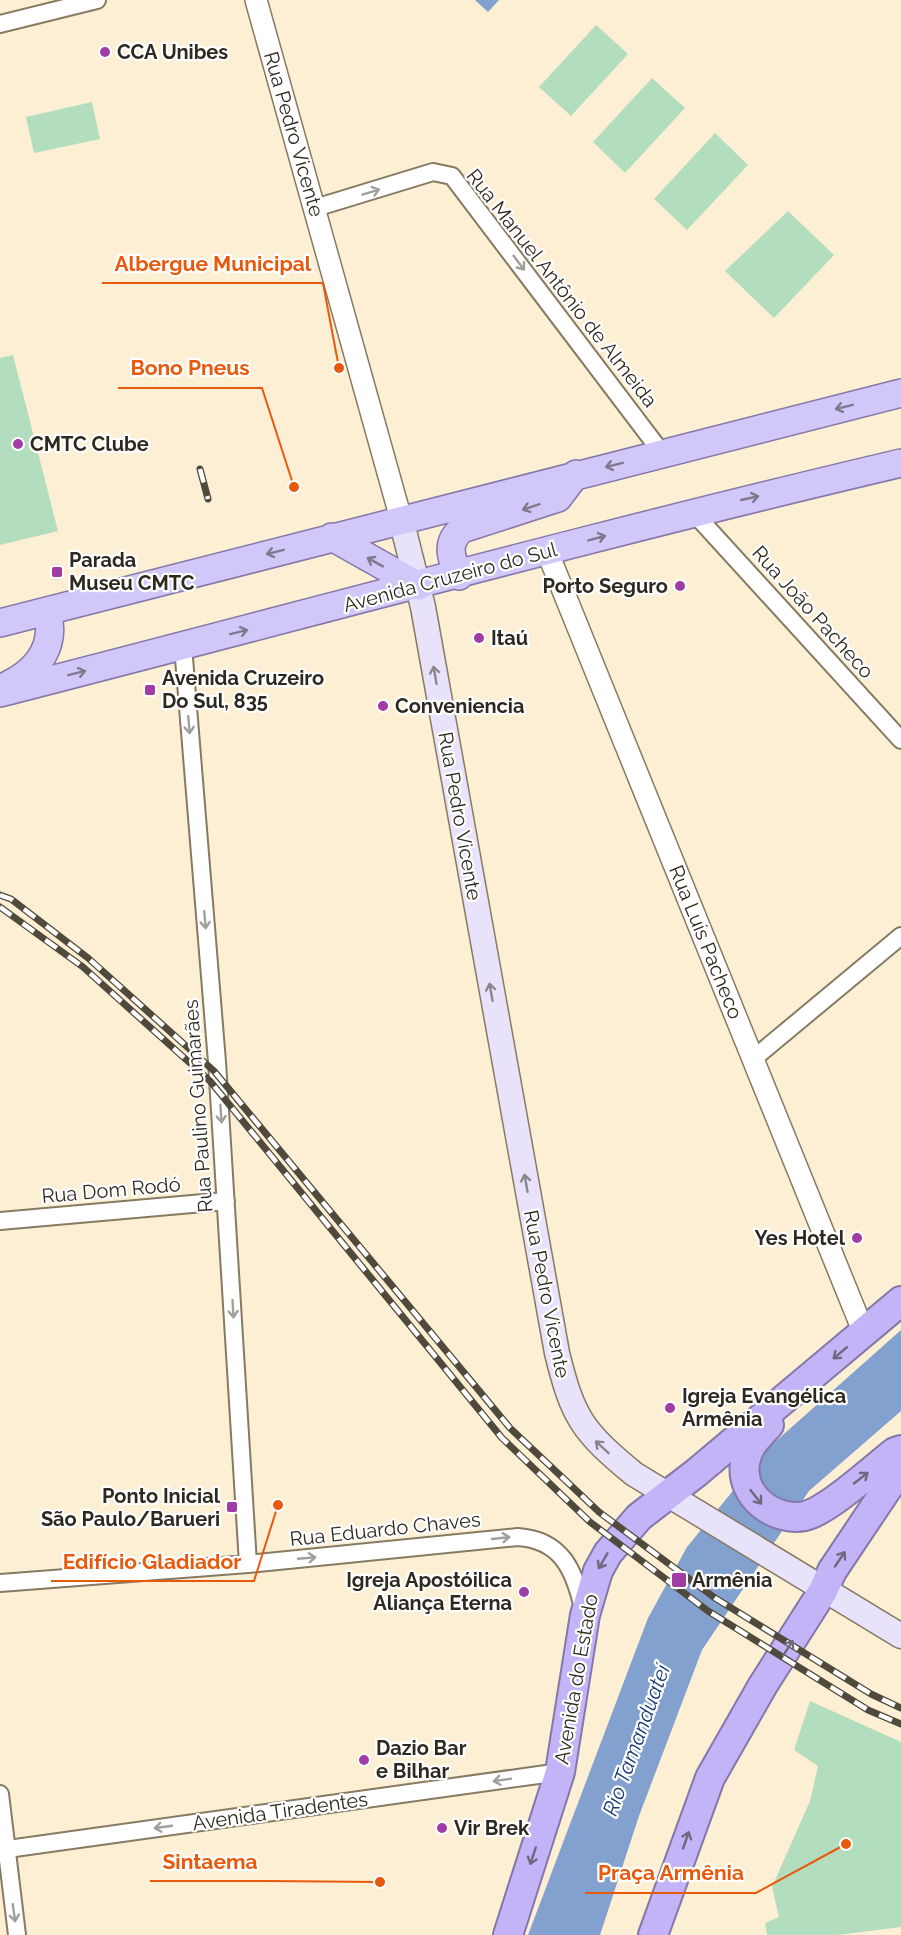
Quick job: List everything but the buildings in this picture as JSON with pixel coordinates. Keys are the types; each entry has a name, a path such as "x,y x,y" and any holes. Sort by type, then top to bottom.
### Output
{"highway":[{"name":"Avenida do Estado","path":"508,1935 560,1772 585,1615 598,1571 608,1553 639,1517 901,1301"},
{"path":"786,1398 785,1409 752,1443 744,1465 745,1477 752,1493 763,1505 784,1516 805,1515 822,1508 895,1452 901,1450"},
{"path":"653,1935 707,1785 763,1685 823,1591 832,1571 901,1468"}],"main road":[{"path":"0,623 576,474 901,393"},
{"name":"Avenida Cruzeiro do Sul","path":"0,692 459,576 693,512 901,463"},
{"path":"459,576 451,554 455,536 462,529 558,498 576,474"},
{"name":"Rua Pedro Vicente","path":"400,519 418,586 496,1023 565,1388 579,1421 591,1436 634,1474 667,1494"},
{"path":"332,537 418,586"},
{"path":"0,692 33,670 42,658 49,638 47,610"},
{"path":"667,1494 823,1591 901,1636"}],"street":[{"path":"0,24 97,0"},
{"name":"Rua Pedro Vicente","path":"256,0 400,519"},
{"name":"Rua Manuel Antônio de Almeida","path":"315,208 433,172 452,177 662,453"},
{"name":"Rua João Pacheco","path":"693,512 901,740"},
{"name":"Rua Luís Pacheco","path":"547,551 864,1333"},
{"name":"Rua Paulino Guimarães","path":"183,646 226,1202 249,1564"},
{"path":"753,1059 901,936"},
{"name":"Rua Dom Rodó","path":"0,1221 226,1202"},
{"name":"Rua Eduardo Chaves","path":"0,1583 249,1564 518,1537 535,1538 548,1544 561,1555 579,1588 585,1615"},
{"name":"Avenida Tiradentes","path":"3,1850 560,1772"},
{"path":"0,1794 3,1850 17,1935"}],"green space":[{"path":"596,25 628,54 571,116 539,87"},
{"path":"652,78 685,108 625,173 593,142"},
{"path":"92,102 100,139 34,153 26,117"},
{"path":"715,133 748,165 687,230 654,199"},
{"path":"788,211 834,255 774,318 725,271"},
{"name":"CMTC Clube","path":"13,355 58,531 0,545 0,358"},
{"path":"810,1701 901,1742 901,1927 838,1935 767,1935 765,1923 779,1917 772,1887 810,1801 818,1766 794,1750"}],"water":[{"path":"475,0 499,0 488,12"},
{"name":"Rio Tamanduateí","path":"901,1330 901,1411 809,1491 702,1650 639,1816 600,1935 528,1935 648,1618 687,1547 767,1449"}],"railway":[{"path":"200,469 208,499"},
{"path":"0,895 11,899 88,958 214,1071 510,1428 599,1512 715,1598 871,1694 901,1708"},
{"path":"0,907 83,967 210,1081 502,1438 590,1522 708,1611 868,1710 901,1724"}],"place":[{"name":"CCA Unibes","path":"105,52"},
{"name":"Albergue Municipal","path":"339,368"},
{"name":"CMTC Clube","path":"18,444"},
{"name":"Bono Pneus","path":"294,487"},
{"name":"Parada Museu CMTC","path":"57,572"},
{"name":"Porto Seguro","path":"680,586"},
{"name":"Itaú","path":"479,638"},
{"name":"Avenida Cruzeiro Do Sul, 835","path":"150,690"},
{"name":"Conveniencia","path":"383,706"},
{"name":"Yes Hotel","path":"857,1238"},
{"name":"Igreja Evangélica Armênia","path":"670,1408"},
{"name":"Edifício Gladiador","path":"278,1505"},
{"name":"Ponto Inicial São Paulo/Barueri","path":"232,1507"},
{"name":"Armênia","path":"679,1580"},
{"name":"Igreja Apostóilica Aliança Eterna","path":"524,1592"},
{"name":"Dazio Bar e Bilhar","path":"364,1760"},
{"name":"Vir Brek","path":"442,1828"},
{"name":"Praça Armênia","path":"846,1844"},
{"name":"Sintaema","path":"380,1882"}]}
